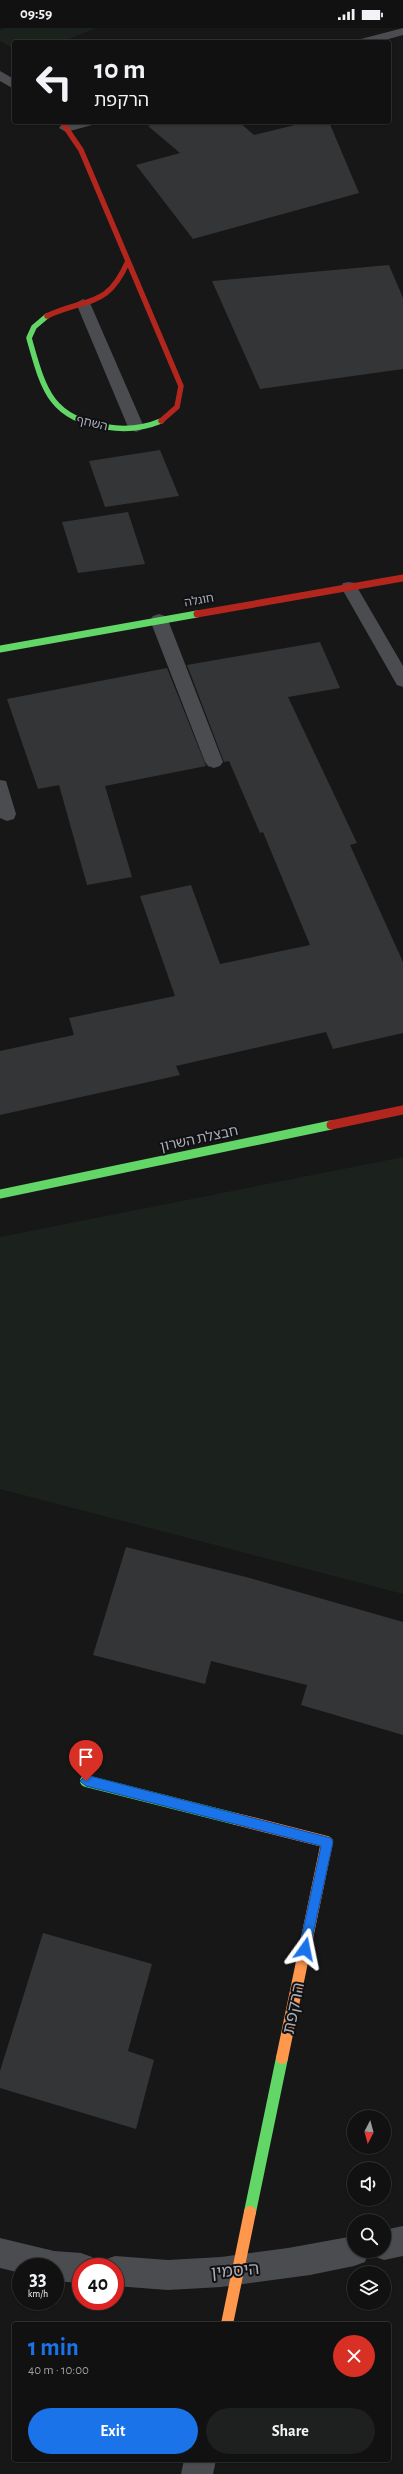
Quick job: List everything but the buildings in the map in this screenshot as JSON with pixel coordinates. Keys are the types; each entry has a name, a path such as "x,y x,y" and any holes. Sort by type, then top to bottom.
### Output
{"street":[{"path":"372,40 403,31"},
{"path":"0,75 12,84"},
{"name":"השחף","path":"64,125 81,150 181,386 180,404 168,417 136,427 97,427 76,421 60,412 50,400 29,338 31,328 42,318 110,292 120,281 128,261"},
{"path":"83,303 136,427"},
{"name":"חוגלה","path":"0,649 403,578"},
{"path":"349,587 403,681"},
{"path":"159,620 214,762"},
{"path":"0,786 7,814"},
{"name":"חבצלת השרון","path":"0,1194 403,1110"},
{"name":"הרקפת","path":"86,1781 327,1842 227,2322"},
{"path":"391,2244 403,2241"},
{"name":"היסמין","path":"124,2272 175,2275 238,2270 278,2266 347,2252"},
{"path":"0,2253 54,2266 72,2267"},
{"path":"197,2474 200,2462"}],"shaded area":[{"path":"5,28 96,28 67,40 12,40 12,48 0,41 0,30"},
{"path":"403,1157 403,1594 0,1489 0,1237"}],"traffic: fast":[{"path":"47,316 34,327 29,338 45,389 53,402 62,412 75,420 91,425 113,428 138,428 161,421"},
{"path":"0,649 197,614"},
{"path":"0,1194 331,1125"},
{"path":"86,1781 236,1819"},
{"path":"250,2212 282,2058"}],"traffic: slow":[{"path":"236,1819 327,1842 282,2058"},
{"path":"227,2322 250,2212"}],"traffic: jam":[{"path":"63,124 81,150 181,386 179,403 175,411 161,421"},
{"path":"47,316 61,310 95,300 104,295 113,288 121,277 128,261"},
{"path":"197,614 403,578"},
{"path":"331,1125 403,1110"}],"route":[{"path":"86,1781 327,1842 305,1949"}]}
